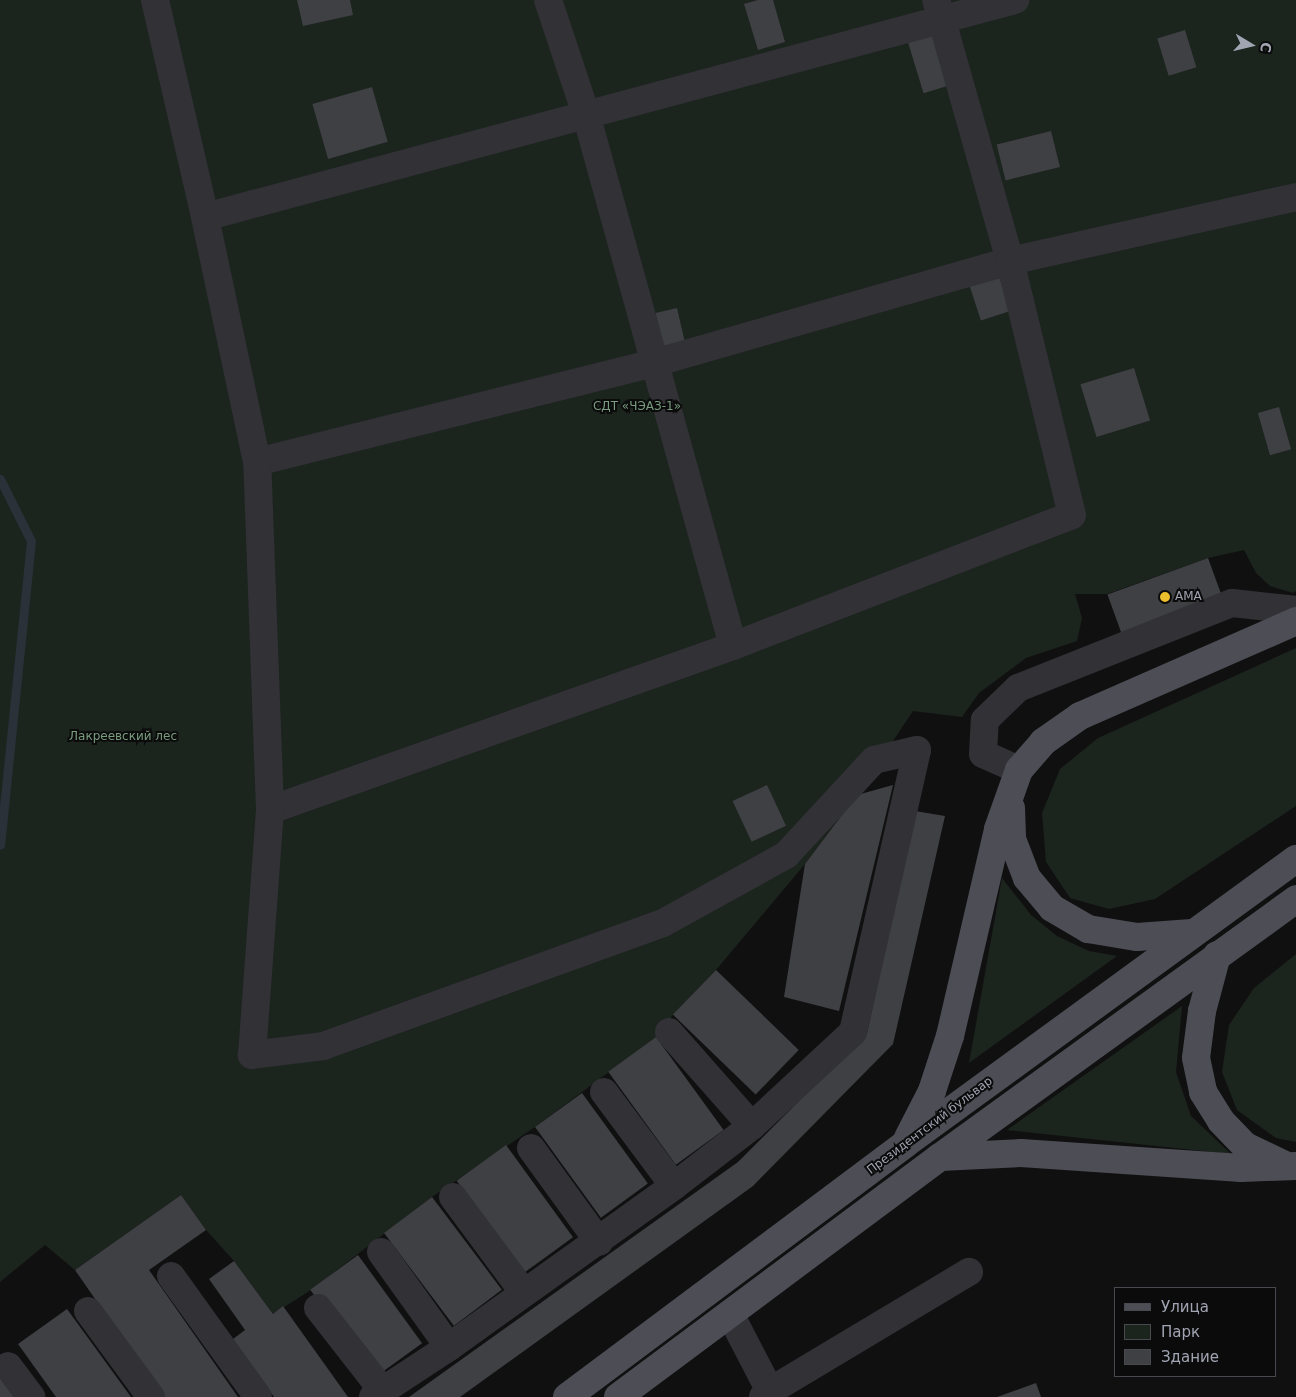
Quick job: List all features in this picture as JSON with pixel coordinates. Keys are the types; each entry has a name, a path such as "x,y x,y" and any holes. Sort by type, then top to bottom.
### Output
{"main road":[{"path":"905,1144 932,1091 950,1036 998,829 1014,780 1043,742 1080,716 1296,621"},
{"path":"1014,780 1012,839 1027,878 1052,908 1088,929 1127,936 1192,933"},
{"name":"Президентский бульвар","path":"567,1397 905,1144 1296,858"},
{"path":"618,1397 940,1157 1296,898"},
{"path":"1217,955 1202,1011 1196,1058 1203,1092 1221,1121 1245,1146 1292,1166"},
{"path":"940,1157 1021,1153 1241,1168 1292,1166"}],"lane":[{"path":"155,0 205,216 257,462 270,810 252,1055 324,1046 663,923 786,855 874,760 918,750 853,1032 752,1126 599,1242 449,1347 378,1393 318,1308"},
{"path":"548,0 586,114 733,646"},
{"path":"205,216 586,114 939,9 1015,0"},
{"path":"270,810 733,646 1072,515 1010,261 939,9"},
{"path":"257,462 654,363 1010,261 1296,197"},
{"path":"1014,780 983,754 985,720 1018,688 1232,603 1296,610"},
{"path":"669,1032 752,1126"},
{"path":"604,1092 674,1186"},
{"path":"531,1148 599,1242"},
{"path":"452,1197 524,1293"},
{"path":"381,1252 449,1347"},
{"path":"730,1314 768,1395 970,1272"},
{"path":"172,1276 258,1397"},
{"path":"88,1311 151,1397"},
{"path":"8,1366 31,1397"}],"green space":[{"name":"СДТ «ЧЭАЗ-1»","path":"0,0 1296,0 1296,591 1293,593 1270,586 1256,573 1244,550 1208,558 1107,594 1075,594 1082,618 1077,641 1026,658 979,693 962,717 913,711 857,795 805,864 716,970 673,1015 656,1037 535,1127 432,1197 311,1290 273,1314 234,1261 206,1230 181,1195 75,1270 45,1245 0,1282"},
{"path":"1296,648 1296,806 1155,899 1109,909 1070,898 1046,862 1042,813 1060,769 1098,738"},
{"path":"1002,878 1031,915 1057,936 1089,951 1117,956 969,1063"},
{"path":"1296,954 1296,1142 1276,1138 1237,1110 1222,1072 1229,1025 1254,988"},
{"path":"1182,1006 1176,1072 1191,1116 1231,1154 1007,1130"}],"building":[{"path":"297,0 350,0 353,15 303,26"},
{"path":"758,0 773,0 785,42 758,50 744,4"},
{"path":"935,28 952,84 924,93 906,37"},
{"path":"1185,30 1196,67 1169,76 1157,38"},
{"path":"372,87 388,142 328,159 312,104"},
{"path":"1051,131 1060,167 1006,180 997,145"},
{"path":"998,273 1010,311 981,321 969,283"},
{"path":"677,308 686,348 665,353 656,313"},
{"path":"1134,368 1150,421 1097,437 1080,384"},
{"path":"1279,407 1291,449 1270,455 1258,413"},
{"name":"АМА","path":"1208,558 1223,600 1123,637 1107,595"},
{"path":"767,785 786,826 752,842 733,801"},
{"path":"893,785 839,1011 784,997 805,864 857,795"},
{"path":"915,811 945,816 893,1044 753,1186 460,1397 409,1397 738,1162 867,1033"},
{"path":"716,970 799,1050 756,1094 673,1015"},
{"path":"656,1037 724,1130 676,1165 608,1072"},
{"path":"582,1093 648,1184 601,1218 535,1127"},
{"path":"506,1145 573,1237 524,1273 457,1181"},
{"path":"181,1195 206,1230 149,1270 238,1397 163,1397 75,1270"},
{"path":"432,1197 502,1290 454,1326 384,1233"},
{"path":"358,1255 422,1343 374,1378 310,1290"},
{"path":"234,1261 273,1314 283,1306 348,1397 274,1397 233,1339 245,1330 209,1279"},
{"path":"67,1309 131,1397 56,1397 18,1344"},
{"path":"0,1378 14,1397 0,1397"},
{"path":"1036,1383 1041,1397 997,1397"}],"waterway":[{"path":"0,479 31,541 0,844"}],"place":[{"name":"АМА","path":"1165,597"}],"park label":[{"name":"Лакреевский лес","path":"123,737"}]}
